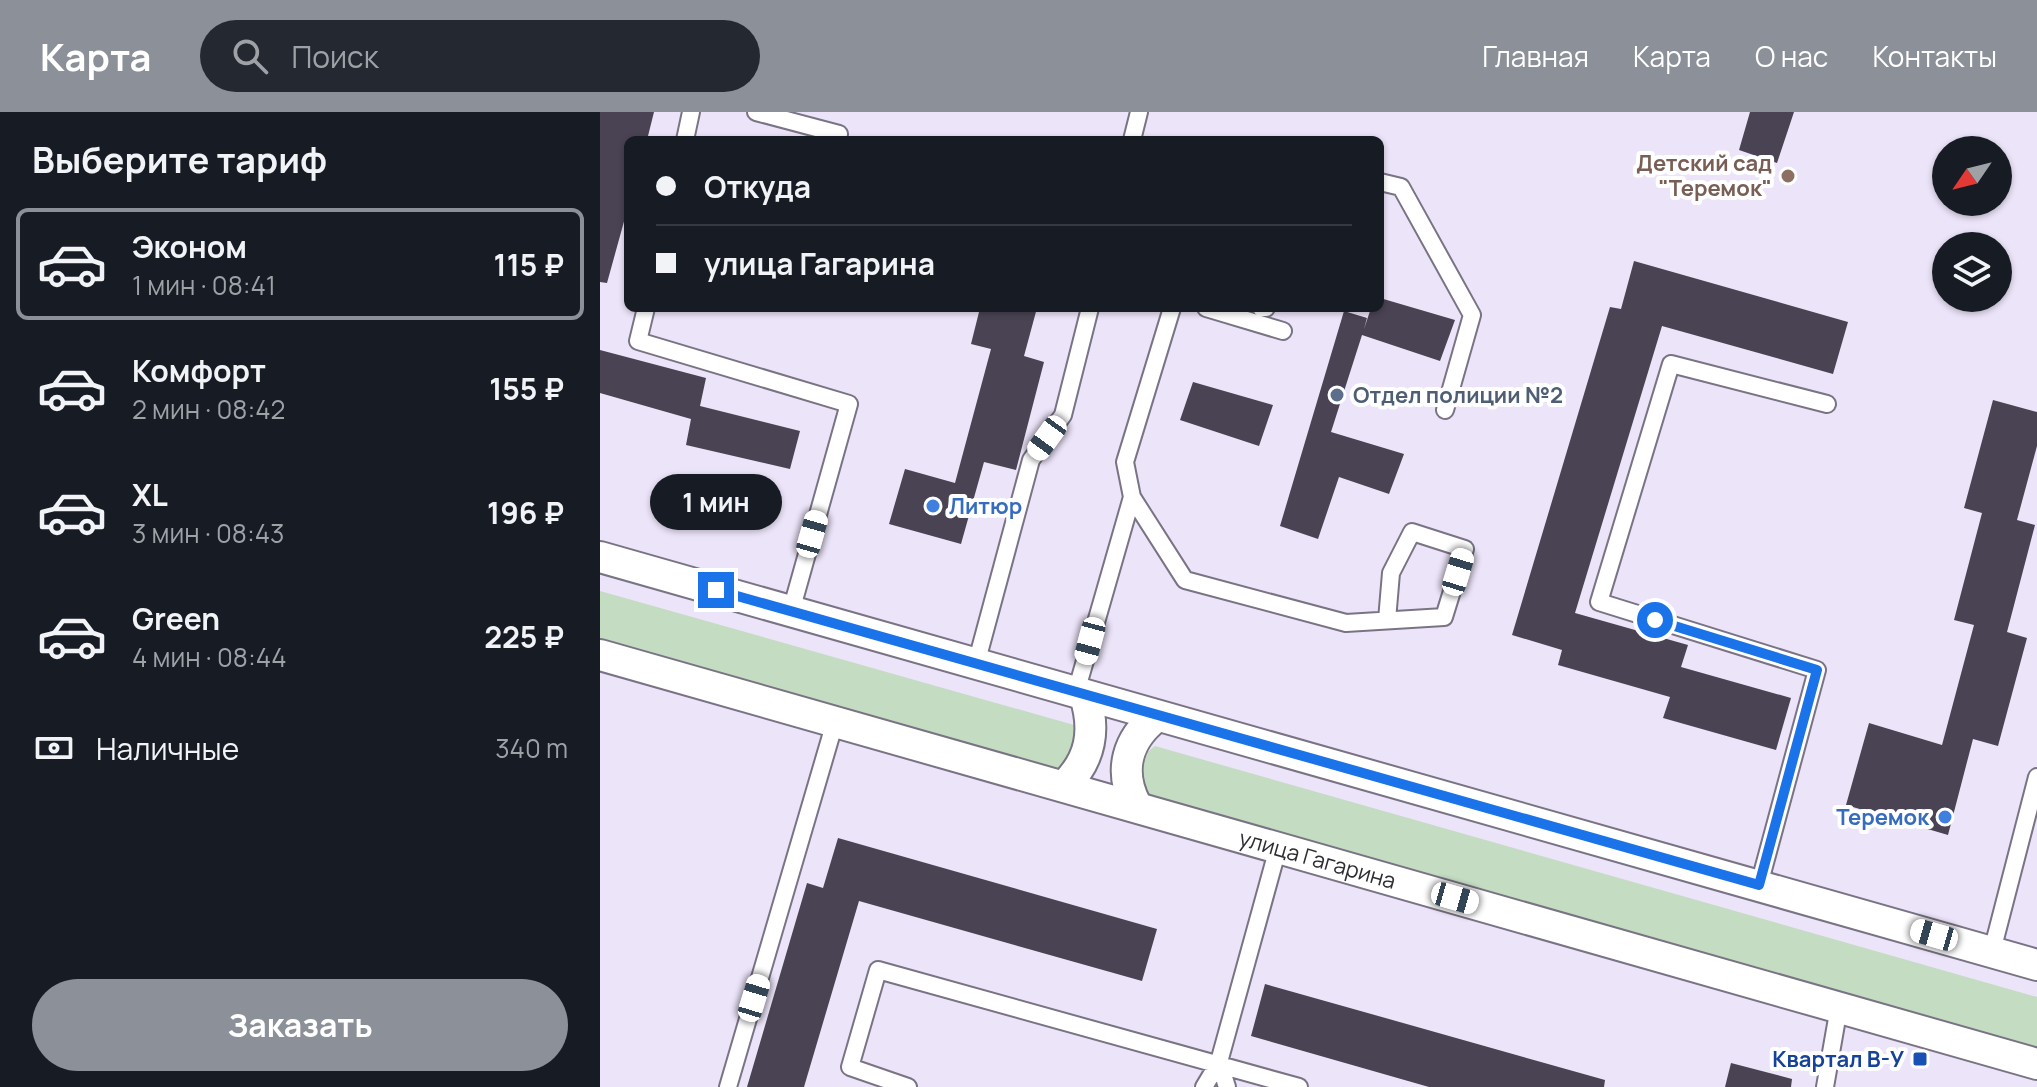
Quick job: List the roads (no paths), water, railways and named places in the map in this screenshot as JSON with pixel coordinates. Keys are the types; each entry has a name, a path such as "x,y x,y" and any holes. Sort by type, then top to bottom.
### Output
{"street":[{"path":"600,557 2037,965"},
{"name":"улица Гагарина","path":"600,655 1136,805 2037,1064"},
{"path":"1064,786 1080,768 1090,747 1091,715 1081,694"},
{"path":"1136,805 1129,792 1126,763 1136,736 1157,716"}],"lane":[{"path":"686,136 691,112"},
{"path":"756,112 839,134"},
{"path":"1133,136 1139,112"},
{"path":"1384,183 1401,187 1472,315 1445,410"},
{"path":"645,312 638,341 849,404 791,611"},
{"path":"976,664 1031,460 1063,415 1089,312"},
{"path":"1171,312 1125,462 1132,497 1185,580 1346,623 1444,617 1465,549 1412,532 1391,573 1387,620"},
{"path":"1219,312 1283,331"},
{"path":"1759,885 1817,670 1599,602 1671,364 1827,404"},
{"path":"1081,694 1132,497"},
{"path":"728,1087 835,722"},
{"path":"1992,951 2037,777"},
{"path":"1204,1087 1219,1062 1278,848"},
{"path":"908,1087 850,1067 878,970 1219,1062 1299,1087"},
{"path":"1825,1087 1839,1007"},
{"path":"1219,1062 1227,1087"}],"place":[{"name":"Детский сад \"Теремок\"","path":"1788,176"},
{"name":"Отдел полиции №2","path":"1337,395"},
{"name":"Литюр","path":"933,506"},
{"name":"Теремок","path":"1945,817"},
{"name":"Квартал В-У","path":"1920,1059"}]}
